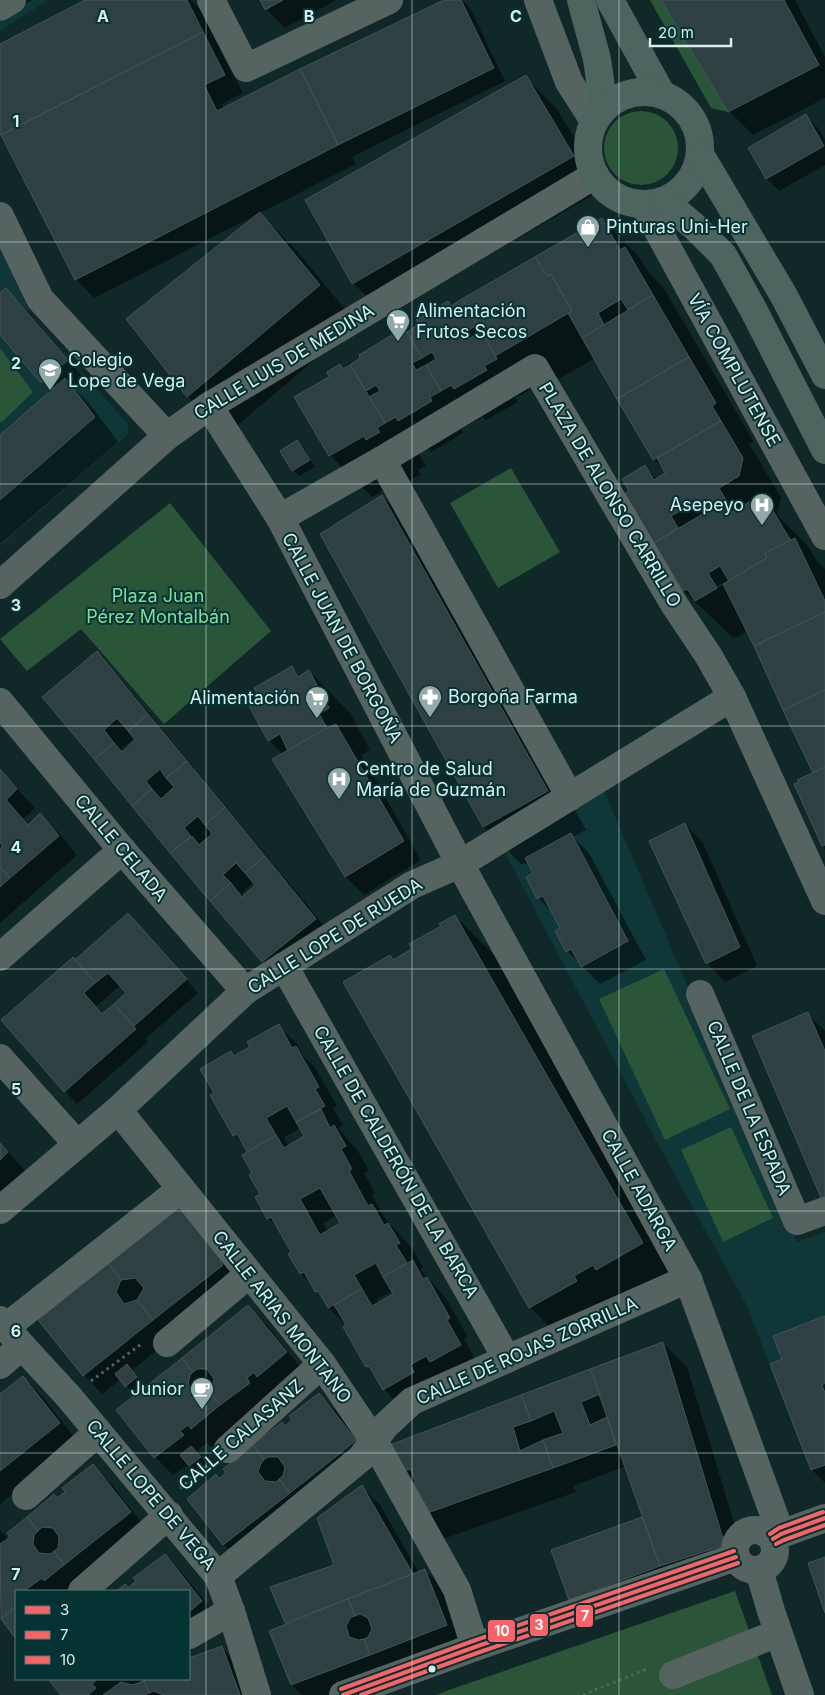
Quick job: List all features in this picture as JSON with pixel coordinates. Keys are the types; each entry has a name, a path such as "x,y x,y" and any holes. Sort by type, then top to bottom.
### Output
{"main road":[{"path":"581,0 597,59 599,114 588,140 589,161 595,175 610,193 626,202 654,203 681,192 694,177 701,156 700,135 691,114 680,103 661,93 642,90 619,96 599,114"},
{"path":"610,0 661,93"},
{"path":"701,156 784,296 825,374"},
{"path":"654,203 696,228 723,255 753,309 825,450"}],"street":[{"path":"0,7 12,0"},
{"path":"211,0 246,68 389,0"},
{"path":"538,0 569,82 599,114"},
{"name":"CALLE LUIS DE MEDINA","path":"0,585 167,436 209,406 595,175"},
{"name":"VÍA COMPLUTENSE","path":"654,203 825,536"},
{"path":"0,216 40,298 167,436"},
{"name":"PLAZA DE ALONSO CARRILLO","path":"280,518 382,460 535,368 674,604 708,655 732,697"},
{"name":"CALLE JUAN DE BORGOÑA","path":"209,406 280,518 460,864"},
{"path":"382,460 570,797"},
{"path":"732,697 825,900"},
{"name":"CALLE LOPE DE RUEDA","path":"0,1210 118,1110 245,991 412,885 460,864 732,697"},
{"name":"CALLE CELADA","path":"0,702 122,850 245,991"},
{"path":"0,957 122,850"},
{"name":"CALLE ADARGA","path":"460,864 688,1279 777,1537"},
{"name":"CALLE DE CALDERÓN DE LA BARCA","path":"284,966 507,1359"},
{"name":"CALLE DE LA ESPADA","path":"700,994 797,1221 825,1211"},
{"path":"0,1058 77,1144"},
{"name":"CALLE ARIAS MONTANO","path":"118,1110 322,1364 374,1441 457,1590 475,1646"},
{"path":"0,1365 9,1331 181,1189"},
{"path":"167,1342 249,1274"},
{"name":"CALLE DE ROJAS ZORRILLA","path":"218,1576 360,1458 385,1426 412,1401 688,1279"},
{"name":"CALLE LOPE DE VEGA","path":"9,1331 69,1397 218,1576 232,1611 257,1695"},
{"name":"CALLE CALASANZ","path":"228,1449 322,1364"},
{"path":"26,1496 98,1432"},
{"path":"83,1590 164,1510"},
{"path":"777,1537 776,1552 770,1564 759,1570 749,1570 741,1565 736,1557 735,1547 739,1538 746,1531 756,1530 777,1537 825,1518"},
{"path":"343,1695 475,1646 736,1557"},
{"path":"759,1570 778,1633 800,1695"},
{"path":"190,1634 232,1611"},
{"path":"672,1675 778,1633"}],"path":[{"path":"69,1397 159,1331 167,1342"},
{"name":"CALLE CALASANZ","path":"164,1510 228,1449"}],"shaded area":[{"path":"0,0 48,0 0,31"},
{"name":"Colegio Lope de Vega","path":"0,241 30,314 128,424 128,434 0,546"},
{"path":"604,791 797,1242 825,1232 825,1465 811,1470 746,1304 665,1157 505,853"}],"green space":[{"path":"650,0 661,0 728,112 711,108"},
{"path":"641,111 662,117 672,127 678,148 672,169 662,179 641,185 620,179 610,169 604,148 610,127 620,117"},
{"path":"0,348 33,392 1,423 0,421"},
{"path":"511,468 560,552 498,588 450,503"},
{"name":"Plaza Juan Pérez Montalbán","path":"170,503 271,631 164,724 81,629 27,671 0,639"},
{"path":"664,969 730,1109 665,1140 599,999"},
{"path":"731,1127 773,1218 723,1242 681,1150"},
{"path":"735,1591 772,1695 436,1695 449,1690"}],"building":[{"path":"85,0 187,0 203,32 1,135 0,44"},
{"path":"260,0 283,0 265,10"},
{"path":"444,0 461,0 494,68 338,145 300,69"},
{"path":"661,0 784,0 819,65 728,112"},
{"path":"203,32 225,75 204,85 217,111 300,69 338,145 75,280 1,135"},
{"path":"526,75 574,156 352,284 305,200"},
{"path":"806,114 824,146 766,179 748,148"},
{"path":"260,212 320,285 187,397 126,319"},
{"path":"602,218 620,250 625,247 653,295 628,310 621,299 598,313 604,325 582,338 568,313 572,311 551,274 547,276 535,257"},
{"path":"535,257 547,276 551,274 572,311 495,356 462,299"},
{"path":"6,288 68,360 41,383 0,335 0,293"},
{"path":"653,295 689,357 617,399 582,338"},
{"path":"462,299 477,325 467,331 470,338 482,332 497,359 484,366 487,370 454,389 451,385 441,391 426,365 436,359 432,352 422,358 407,332 419,324 416,320 448,301 451,306"},
{"path":"407,332 422,358 412,363 416,370 426,365 441,391 430,397 432,401 398,421 396,417 385,423 369,397 380,391 376,385 366,391 350,365 360,358 359,355 392,335 395,338"},
{"path":"689,357 716,403 712,406 721,421 653,460 617,399"},
{"path":"340,364 343,369 350,365 385,423 377,428 380,432 366,440 364,436 329,456 294,397 329,377 327,372"},
{"path":"65,378 95,417 0,500 0,435"},
{"path":"721,421 743,458 739,476 719,488 726,500 703,514 696,502 671,516 678,528 654,543 625,493 629,491 622,479 645,465 654,480 665,473 657,458"},
{"path":"297,440 310,460 292,471 280,451"},
{"path":"382,495 548,791 483,827 320,534"},
{"path":"726,500 732,512 753,500 770,506 791,541 765,553 767,558 729,581 720,566 708,573 717,588 695,601 687,589 683,591 654,543"},
{"path":"795,538 825,601 825,612 754,646 723,584 767,558 765,553"},
{"path":"825,612 825,690 783,710 754,646"},
{"path":"97,651 148,714 128,731 117,718 104,730 114,743 94,759 42,697"},
{"path":"292,666 298,677 309,670 329,708 319,714 327,728 288,751 280,734 268,741 249,706 262,701 254,688"},
{"path":"825,690 825,767 813,773 783,710"},
{"path":"148,714 187,761 166,778 160,769 146,781 152,789 132,806 94,759 114,743 122,752 135,740 128,731"},
{"name":"Centro de Salud María de Guzmán","path":"336,724 404,841 345,877 272,759"},
{"path":"187,761 225,807 205,825 198,816 184,828 191,836 170,853 132,806 152,789 161,799 174,787 166,778"},
{"path":"825,767 825,845 822,846 794,784 799,782 797,780"},
{"path":"0,769 17,789 6,800 28,825 40,813 59,836 10,878 0,867 0,849 3,846 0,842"},
{"path":"225,807 265,856 245,873 236,863 223,875 231,883 210,901 170,853 192,836 199,845 212,834 205,825"},
{"path":"685,823 740,947 706,964 649,841"},
{"path":"571,833 628,941 581,967 571,949 566,952 555,931 560,928 543,896 537,899 526,877 533,873 525,858"},
{"path":"265,856 316,919 262,962 210,901 231,883 242,897 255,885 245,873"},
{"path":"0,867 10,878 0,887"},
{"path":"128,913 187,979 134,1026 114,1004 126,993 108,973 95,983 75,960"},
{"path":"455,915 643,1243 596,1270 593,1265 574,1276 577,1281 529,1308 343,982 390,955 393,960 412,949 409,944 441,926 439,924"},
{"path":"73,957 95,983 84,993 102,1014 114,1004 136,1029 64,1092 1,1020"},
{"path":"808,1012 825,1051 825,1199 822,1200 752,1036"},
{"path":"279,1024 292,1048 296,1046 319,1087 315,1089 325,1106 296,1122 287,1106 266,1118 276,1135 247,1152 237,1134 233,1136 210,1095 214,1093 200,1069 231,1051 234,1056 250,1047 247,1042"},
{"path":"321,1109 330,1128 334,1125 346,1146 341,1149 352,1169 349,1171 368,1206 372,1204 384,1225 388,1223 400,1243 396,1245 407,1263 383,1277 376,1263 354,1275 362,1289 328,1308 318,1291 315,1292 304,1272 300,1274 288,1254 291,1252 271,1217 267,1219 255,1197 260,1194 249,1175 252,1173 242,1155 276,1135 284,1148 304,1136 296,1122","holes":["320,1188 340,1223 320,1235 300,1199"]},
{"path":"0,1143 8,1152 0,1160"},
{"path":"181,1205 223,1259 220,1261 223,1265 153,1320 137,1300 144,1288 135,1278 121,1280 106,1261"},
{"path":"413,1260 423,1279 427,1277 450,1318 447,1320 461,1345 430,1362 426,1356 410,1365 414,1372 383,1390 369,1366 366,1367 343,1327 346,1325 334,1305 362,1289 372,1306 393,1294 383,1277"},
{"path":"108,1263 121,1280 116,1292 124,1304 137,1300 153,1320 83,1376 38,1320"},
{"path":"248,1305 287,1352 257,1377 254,1372 247,1378 250,1383 220,1405 208,1391 212,1388 214,1379 207,1369 197,1369 193,1372 182,1358"},
{"path":"825,1316 825,1383 822,1385 825,1393 825,1465 811,1470 770,1364 782,1359 773,1336"},
{"path":"663,1342 725,1545 660,1566 590,1369"},
{"path":"182,1358 193,1372 190,1375 188,1385 196,1394 205,1394 208,1391 220,1405 191,1429 188,1425 180,1431 184,1435 154,1458 116,1410"},
{"path":"127,1364 137,1377 125,1387 115,1374"},
{"path":"590,1369 600,1394 581,1402 590,1425 607,1417 616,1445 553,1468 543,1440 563,1433 554,1411 531,1421 521,1395"},
{"path":"23,1376 60,1423 0,1471 0,1394"},
{"path":"319,1393 356,1440 290,1493 279,1479 283,1476 285,1467 278,1457 268,1457 264,1460 253,1445 282,1422 285,1426 292,1420 289,1416"},
{"path":"521,1395 531,1421 513,1427 520,1451 543,1440 553,1468 419,1516 405,1487 415,1482 411,1469 401,1472 390,1445"},
{"path":"253,1445 264,1460 258,1472 265,1481 276,1482 279,1479 290,1493 223,1545 187,1499 216,1474 219,1479 226,1473 223,1469"},
{"path":"191,1446 201,1457 189,1466 180,1455"},
{"path":"93,1464 131,1512 64,1565 54,1551 58,1548 59,1537 53,1528 42,1527 38,1531 27,1517 54,1494 57,1498 65,1492 62,1488"},
{"path":"362,1485 413,1574 285,1623 270,1587 334,1565 317,1518"},
{"path":"27,1517 38,1531 34,1535 33,1544 39,1553 50,1554 54,1551 64,1565 44,1581 42,1578 25,1590 15,1590 15,1608 1,1619 0,1544 10,1537 7,1533"},
{"path":"642,1517 660,1566 569,1600 551,1550"},
{"path":"165,1554 202,1601 190,1611 190,1590 118,1590 125,1584 128,1588 136,1581 133,1578"},
{"path":"825,1557 825,1613 808,1563"},
{"path":"425,1569 447,1625 370,1655 364,1639 368,1637 372,1629 368,1618 360,1614 355,1616 348,1599"},
{"path":"348,1599 355,1616 351,1617 346,1626 349,1637 359,1640 364,1639 370,1655 291,1685 269,1631"},
{"path":"15,1608 15,1638 1,1619"},
{"path":"222,1646 240,1695 163,1695 154,1691 149,1693 143,1680 190,1680 190,1658"},
{"path":"49,1680 97,1680 92,1684 96,1688 88,1695 61,1695"},
{"path":"144,1681 149,1693 144,1695 103,1695 121,1682 132,1685"}],"transit line":[{"name":"10","path":"770,1534 779,1528 823,1512"},
{"name":"3","path":"773,1539 781,1534 825,1518"},
{"name":"7","path":"776,1544 825,1525"},
{"name":"10","path":"341,1689 473,1641 734,1551"},
{"name":"3","path":"343,1695 475,1647 736,1557"},
{"name":"7","path":"361,1695 738,1563"}],"place":[{"name":"Pinturas Uni-Her","path":"588,248"},
{"name":"Alimentación Frutos Secos","path":"398,342"},
{"name":"Colegio Lope de Vega","path":"50,391"},
{"name":"Asepeyo","path":"762,526"},
{"name":"Borgoña Farma","path":"430,718"},
{"name":"Alimentación","path":"317,719"},
{"name":"Centro de Salud María de Guzmán","path":"339,800"},
{"name":"Junior","path":"202,1410"}]}
